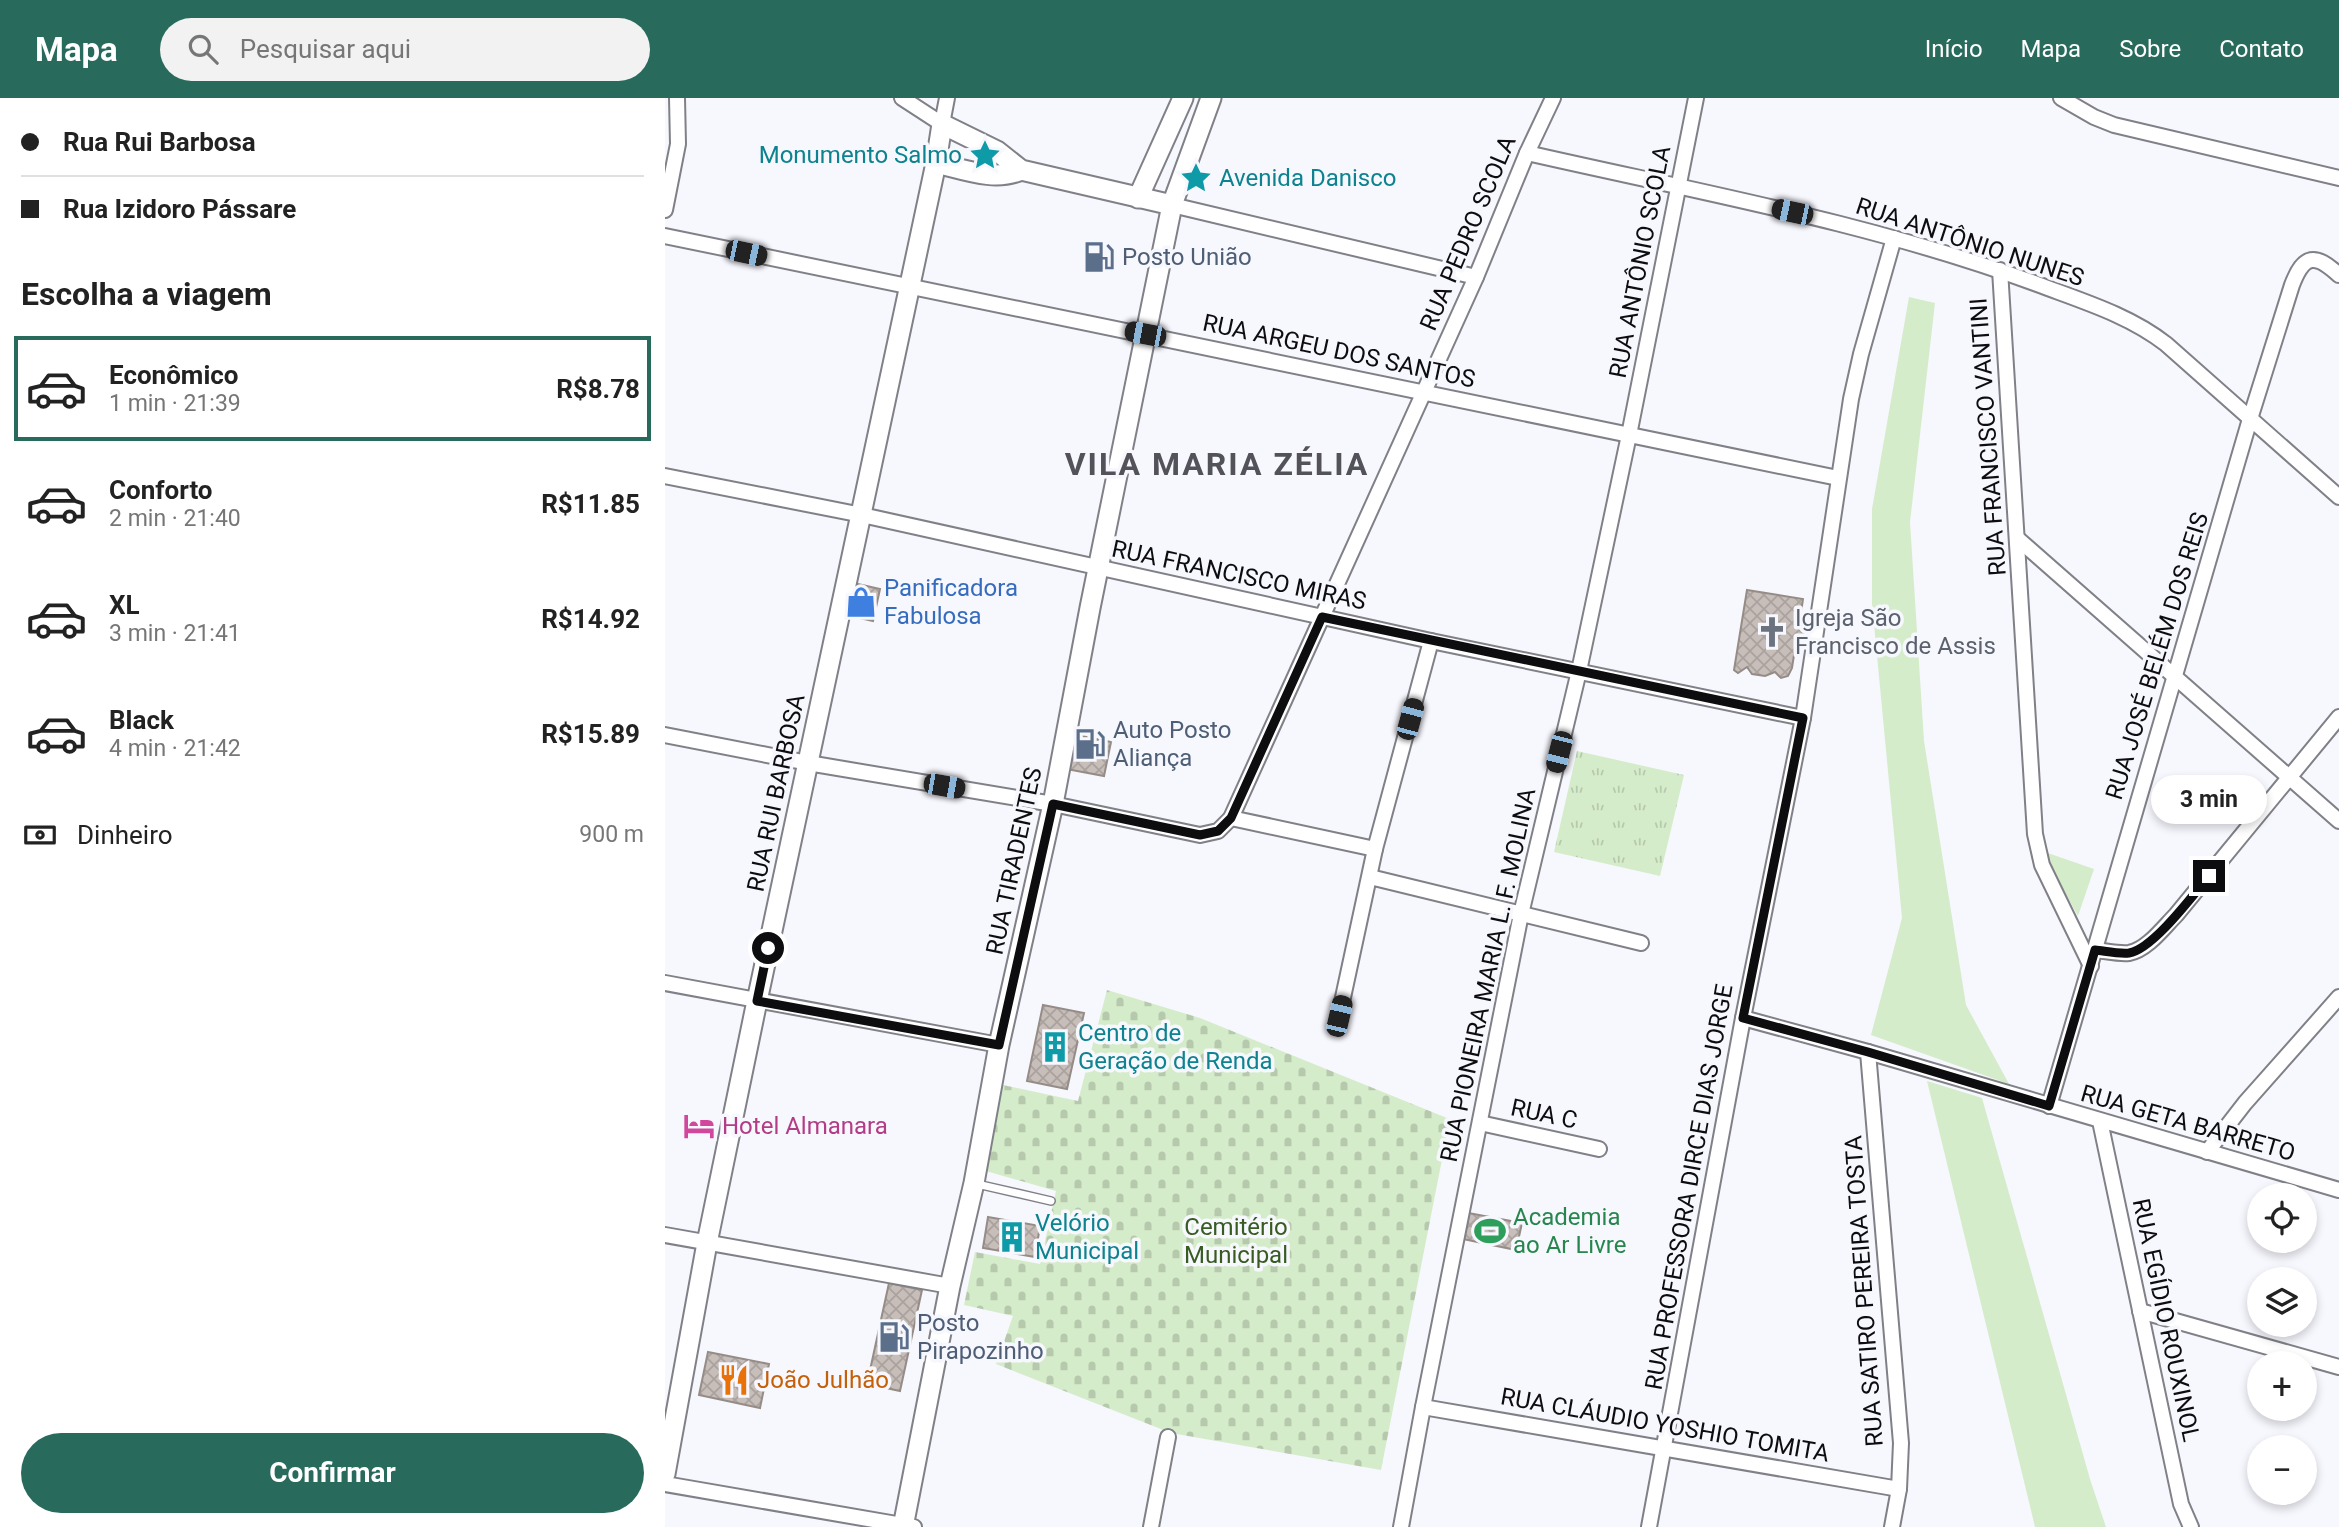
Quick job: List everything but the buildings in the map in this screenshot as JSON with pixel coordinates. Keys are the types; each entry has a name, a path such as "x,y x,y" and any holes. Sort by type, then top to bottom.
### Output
{"main road":[{"path":"1138,198 1183,98"},
{"path":"942,124 997,151 1021,170 1172,205 1212,98"},
{"name":"RUA RUI BARBOSA","path":"665,1474 707,1243 936,163 942,124"},
{"path":"936,163 989,175 1013,174 1021,170"},
{"name":"RUA TIRADENTES","path":"907,1526 950,1286 974,1183 999,1045 1053,804 1172,205"}],"street":[{"path":"665,210 678,144 677,98"},
{"path":"902,98 942,124 947,98"},
{"name":"RUA PEDRO SCOLA","path":"1231,818 1476,277 1527,153 1553,98"},
{"name":"RUA ANTÔNIO SCOLA","path":"1629,435 1696,98"},
{"path":"2061,98 2114,125 2339,178"},
{"name":"RUA ANTÔNIO NUNES","path":"1527,153 1792,212 1894,238 2000,270 2123,317 2146,329 2339,497"},
{"path":"1172,205 1476,277"},
{"name":"RUA ARGEU DOS SANTOS","path":"665,236 1838,478"},
{"name":"RUA PROFESSORA DIRCE DIAS JORGE","path":"1649,1527 1743,1018 1803,718 1838,478 1861,354 1894,238"},
{"name":"RUA JOSÉ BELÉM DOS REIS","path":"2049,1106 2250,419 2298,268 2304,262 2317,260 2339,275"},
{"name":"RUA FRANCISCO VANTINI","path":"2000,270 2038,853 2091,966"},
{"name":"RUA PIONEIRA MARIA L. F. MOLINA","path":"1401,1527 1521,914 1579,671 1629,435"},
{"name":"RUA FRANCISCO MIRAS","path":"665,476 862,515 1431,641 1803,718"},
{"path":"2018,539 2339,821"},
{"path":"1339,1016 1375,849 1431,641"},
{"path":"2095,950 2129,953 2154,937 2176,915 2339,717"},
{"path":"665,735 808,763 1053,804 1200,835 1218,831 1231,818 1375,849"},
{"path":"1370,877 1641,943"},
{"path":"665,983 999,1045"},
{"path":"2207,1152 2245,1103 2339,997"},
{"name":"RUA GETA BARRETO","path":"1743,1018 2339,1190"},
{"name":"RUA SATIRO PEREIRA TOSTA","path":"1868,1052 1901,1443 1899,1489 1892,1527"},
{"name":"RUA EGÍDIO ROUXINOL","path":"2101,1121 2181,1504 2191,1527"},
{"name":"RUA C","path":"1480,1123 1599,1149"},
{"path":"665,1235 950,1286"},
{"path":"2140,1311 2339,1367"},
{"name":"RUA CLÁUDIO YOSHIO TOMITA","path":"1423,1407 1899,1489"},
{"path":"1151,1527 1168,1437"},
{"path":"665,1484 907,1526"}],"lane":[{"path":"974,1183 1051,1201"}],"green space":[{"path":"1909,297 1935,303 1910,522 1924,741 1966,1005 2009,1084 1871,1035 1902,918 1872,603 1872,509"},
{"path":"1577,751 1684,775 1660,876 1554,852"},
{"path":"2042,851 2094,869 2078,916"},
{"name":"Cemitério Municipal","path":"1107,990 1200,1018 1447,1118 1448,1129 1381,1470 1171,1433 996,1364 1013,1316 964,1305 975,1252 1040,1264 1056,1191 979,1169 1003,1085 1078,1101"},
{"path":"1927,1081 1982,1098 2106,1527 2035,1527"}],"place":[{"name":"Monumento Salmo","path":"985,155"},
{"name":"Avenida Danisco","path":"1196,178"},
{"name":"Posto União","path":"1099,257"},
{"name":"Panificadora Fabulosa","path":"861,602"},
{"name":"Igreja São Francisco de Assis","path":"1772,632"},
{"name":"Auto Posto Aliança","path":"1090,744"},
{"name":"Centro de Geração de Renda","path":"1055,1047"},
{"name":"Hotel Almanara","path":"699,1126"},
{"name":"Academia ao Ar Livre","path":"1490,1231"},
{"name":"Velório Municipal","path":"1012,1237"},
{"name":"Posto Pirapozinho","path":"894,1337"},
{"name":"João Julhão","path":"734,1380"}],"district":[{"name":"VILA MARIA ZÉLIA","path":"1217,464"}],"route":[{"path":"768,948 757,1001 999,1045 1053,804 1200,835 1218,831 1231,818 1322,617 1803,718 1743,1018 2049,1106 2095,950 2129,953 2139,948 2176,915 2209,876"}]}
